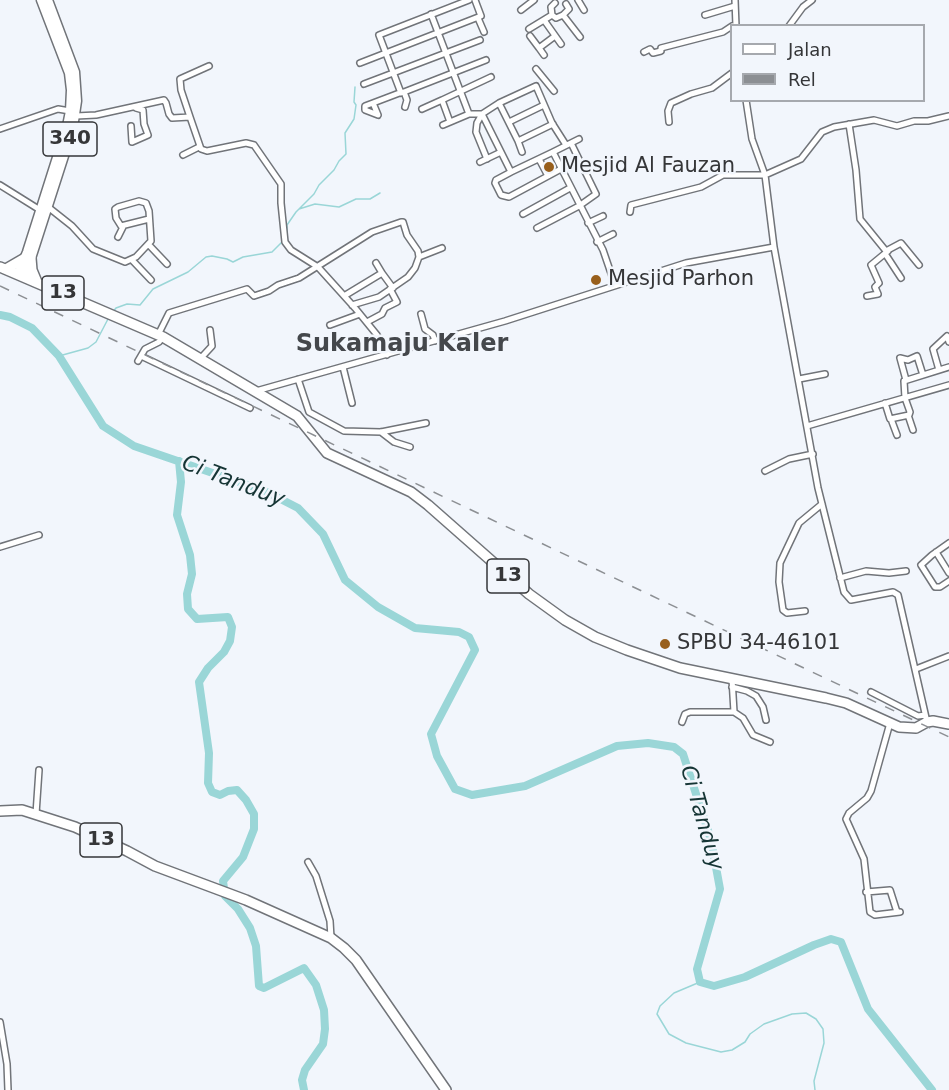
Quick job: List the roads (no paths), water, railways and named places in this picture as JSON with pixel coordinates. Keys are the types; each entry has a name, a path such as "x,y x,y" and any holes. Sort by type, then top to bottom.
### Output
{"highway":[{"path":"3,268 28,258 37,282"},
{"name":"13","path":"3,268 160,336 297,416 327,453 401,486 419,498 529,594 565,620 595,637 680,668 732,683 826,698 906,729 916,728 926,718 949,724"},
{"name":"13","path":"0,811 22,810 75,827 170,872 246,900 331,938 351,954 446,1090"}],"main road":[{"name":"340","path":"41,0 69,74 73,113"},
{"name":"340","path":"22,275 64,144 78,89 75,72 48,0"}],"street":[{"path":"449,0 452,6"},
{"path":"405,107 407,100 378,35 468,0"},
{"path":"360,63 478,18 481,16 475,0"},
{"path":"521,10 534,0"},
{"path":"578,0 584,10"},
{"path":"790,24 802,7 812,0"},
{"path":"554,1 568,2 569,9 563,15 556,18 552,15 551,7 554,1"},
{"path":"705,15 735,3 734,24"},
{"path":"431,14 469,114"},
{"path":"544,56 530,33 552,15"},
{"path":"563,15 580,37"},
{"path":"478,18 483,32"},
{"path":"544,20 561,44"},
{"path":"644,52 650,49 652,53 661,51 662,48 723,32 730,28"},
{"path":"539,48 555,36"},
{"path":"363,84 480,40"},
{"path":"372,103 486,60"},
{"path":"209,66 180,79 181,90 199,147 207,151 246,143 258,149 281,184 285,240 291,250 318,267 367,322 387,354"},
{"path":"536,69 554,91"},
{"path":"669,122 668,111 671,103 712,88 730,74"},
{"path":"422,109 491,77"},
{"path":"488,159 476,132 477,123 482,114 545,80"},
{"path":"536,86 554,124 569,144 597,193 579,206 537,228"},
{"path":"0,129 58,109 96,115 164,100 172,118 190,117"},
{"path":"442,100 450,122"},
{"path":"746,102 752,139 765,175 774,247 807,426 822,504 840,578 845,595 851,600 891,592 898,595 926,718 871,692"},
{"path":"499,103 522,152"},
{"path":"509,122 544,105"},
{"path":"130,126 132,142 148,135 143,110 134,107"},
{"path":"443,125 469,114 482,114"},
{"path":"482,114 511,172"},
{"path":"630,209 656,197 701,187 723,175 765,175 805,156 817,138 827,129 874,120 897,126 949,116"},
{"path":"518,141 554,124"},
{"path":"849,124 856,170 859,216 887,253 901,278"},
{"path":"561,169 507,197 501,195 495,182 579,139"},
{"path":"183,155 199,147"},
{"path":"480,162 501,153"},
{"path":"553,153 603,250 615,285"},
{"path":"539,159 548,176"},
{"path":"0,185 72,226 93,249 122,262 132,260 149,245 151,237 146,203 133,202 115,209 119,224 123,227"},
{"path":"523,214 570,188"},
{"path":"588,223 603,216"},
{"path":"118,237 123,227 149,219"},
{"path":"250,408 139,358 148,346 159,342 169,313 247,289 254,296 269,291 278,285 299,278 372,232 401,222 405,224 407,235 419,257"},
{"path":"597,242 613,234"},
{"path":"867,296 878,294 875,287 879,283 871,265 901,243 919,265"},
{"path":"149,245 167,264"},
{"path":"255,391 435,341 686,263 774,247"},
{"path":"352,305 375,299 411,274 419,257 442,248"},
{"path":"132,260 151,279"},
{"path":"367,322 399,301 376,263"},
{"path":"344,296 382,273"},
{"path":"330,325 360,314"},
{"path":"421,314 425,329 433,335 435,341"},
{"path":"200,359 212,346 210,330"},
{"path":"939,370 933,349 947,336 949,342"},
{"path":"913,430 908,415 910,412 905,398 904,382 906,380 900,358 908,360 917,356 923,375"},
{"path":"343,367 352,403"},
{"path":"906,380 949,367"},
{"path":"799,379 825,374"},
{"path":"298,380 305,406 312,414 344,431 381,432 426,423"},
{"path":"807,426 949,385"},
{"path":"885,403 897,435"},
{"path":"891,419 908,415"},
{"path":"381,432 394,442 410,447"},
{"path":"765,471 789,459 813,454"},
{"path":"805,610 787,613 783,610 779,582 780,562 799,523 822,504"},
{"path":"0,547 39,535"},
{"path":"949,543 921,565 935,587 940,587 949,581"},
{"path":"936,552 949,573"},
{"path":"840,578 866,571 890,573 906,571"},
{"path":"916,669 949,656"},
{"path":"732,683 734,712"},
{"path":"732,683 756,696 763,707 766,720"},
{"path":"682,722 686,714 690,712 734,712 743,718 753,735 770,742"},
{"path":"866,892 890,890 899,912 872,914 869,909 866,892 864,859 846,819 871,791 890,723"},
{"path":"36,814 39,770"},
{"path":"308,862 316,876 323,899 331,926 331,938"},
{"path":"0,1022 8,1064 8,1090"}],"waterway":[{"path":"287,236 287,225 296,212 314,194 346,154 345,133 354,119 355,87"},
{"path":"299,209 315,204 339,207 356,199 370,199 380,193"},
{"path":"113,312 116,308 127,304 140,305 153,289 188,272 206,257 212,256 233,262 243,257 272,252 282,242"},
{"name":"Ci Tanduy","path":"0,315 10,317 32,328 59,356 103,426 134,446 265,491 298,508 323,534 345,580 378,607 415,628 459,632 469,637 475,650 431,734 437,756 455,789 472,795 525,786 617,746 648,743 674,747 683,754 711,840 720,889 697,969 700,982 714,986 745,977 831,939 841,942 868,1009 932,1090"},
{"path":"59,356 88,348 96,342 108,319"},
{"path":"179,461 181,482 177,515 190,555 192,574 187,594 188,609 197,619 228,617 232,627 230,641 224,652 208,668 199,682 209,753 208,783 212,792 220,795 237,790 254,814 254,829 243,857 223,881 225,896 238,909 250,928 256,946 259,986 264,988 304,968 316,985 324,1010 325,1029 323,1044 305,1070 302,1080 304,1090"},
{"path":"700,982 674,993 660,1006 657,1014 669,1034 686,1043 721,1052 732,1050 745,1042 750,1034 764,1024 792,1014 806,1013 816,1019 823,1029 824,1043 814,1081 815,1090"}],"railway":[{"path":"0,286 949,737"}],"place":[{"name":"Mesjid Al Fauzan","path":"549,167"},
{"name":"Mesjid Parhon","path":"596,280"},
{"name":"SPBU 34-46101","path":"665,644"}],"district":[{"name":"Sukamaju Kaler","path":"402,345"}]}
